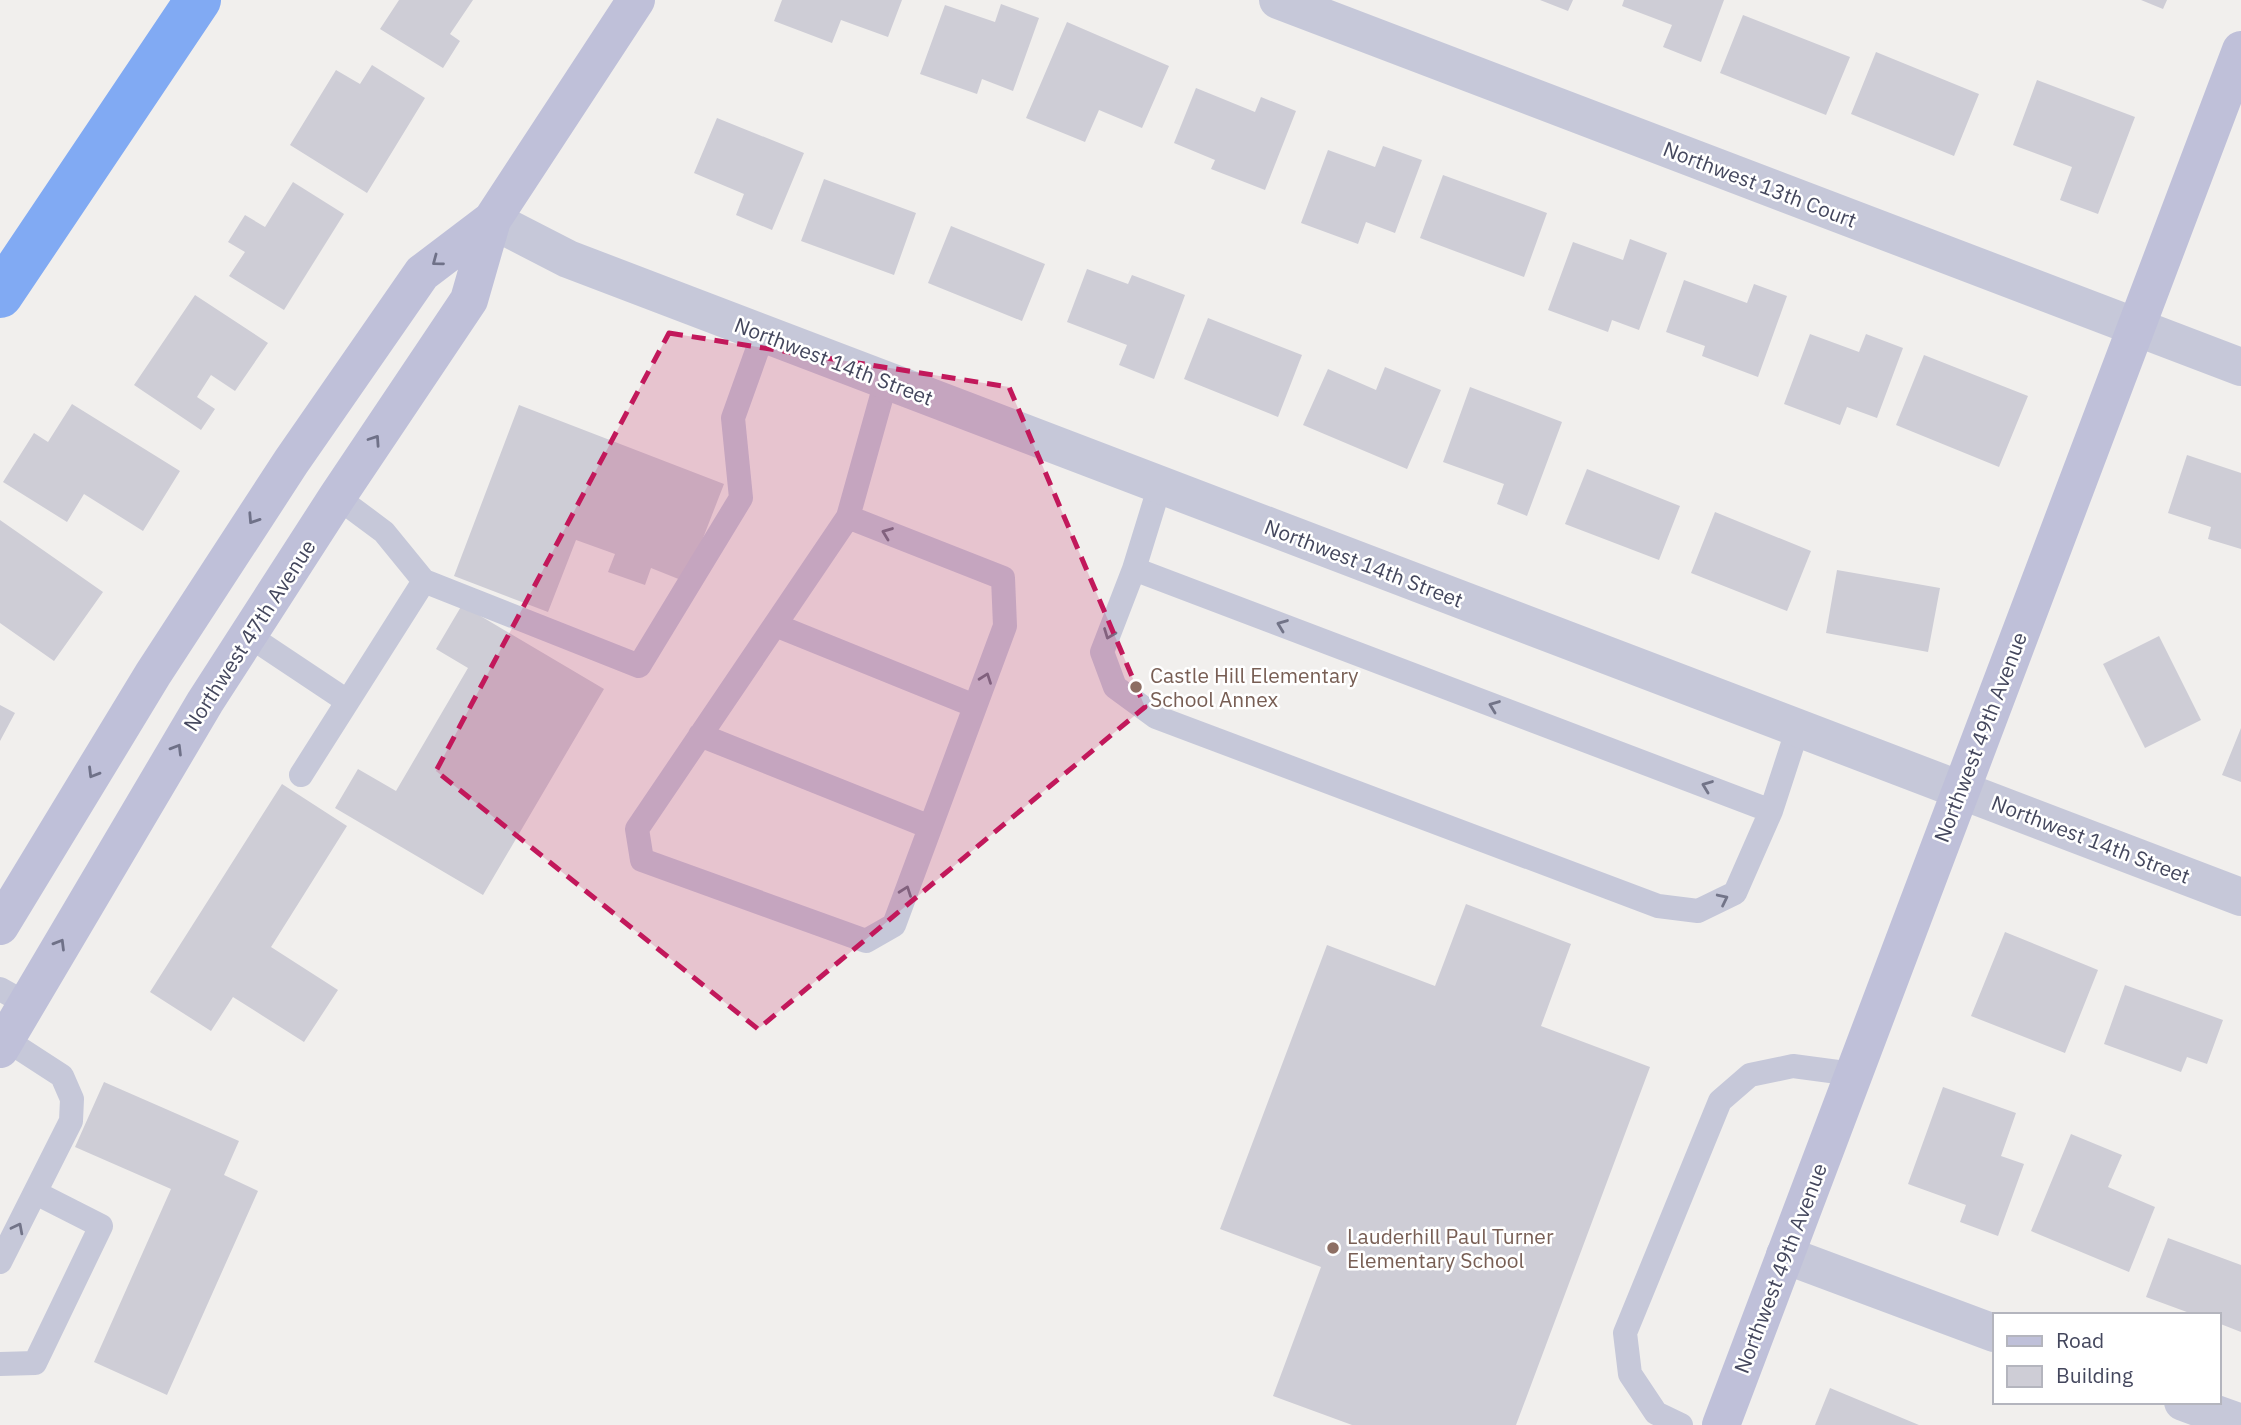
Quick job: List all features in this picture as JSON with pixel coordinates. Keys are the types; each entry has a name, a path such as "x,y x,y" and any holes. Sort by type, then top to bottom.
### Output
{"street":[{"name":"Northwest 47th Avenue","path":"3,1044 13,996 337,497 469,300 492,220 636,0"},
{"name":"Northwest 13th Court","path":"1278,0 2241,367"},
{"name":"Northwest 49th Avenue","path":"1721,1425 2241,50"},
{"name":"Northwest 47th Avenue","path":"0,926 153,674 290,462 422,273 492,220"},
{"name":"Northwest 14th Street","path":"492,220 568,259 2241,897"},
{"path":"290,462 337,497"},
{"path":"1784,1255 1993,1333"},
{"path":"2189,1404 2241,1423"}],"lane":[{"path":"337,497 384,532 424,581 639,666 741,498 733,418 763,334"},
{"path":"848,517 1003,578 1004,626 894,925 866,941 642,860 637,829 848,517 886,381"},
{"path":"1160,485 1134,569 1102,652 1115,687 1156,717 1658,906 1698,911 1735,893 1771,811 1798,728"},
{"path":"1134,569 1771,811"},
{"path":"301,775 424,581"},
{"path":"775,625 975,706"},
{"path":"248,635 347,701"},
{"path":"700,736 930,827"},
{"path":"0,1262 71,1121 72,1099 62,1076 3,1044"},
{"path":"1681,1425 1656,1413 1630,1374 1625,1334 1720,1101 1750,1075 1793,1066 1853,1073"},
{"path":"0,1364 35,1363 101,1226 36,1193"}],"highlighted area":[{"path":"669,333 1009,387 1145,707 758,1029 436,771"}],"building":[{"path":"399,0 473,0 450,34 460,41 443,68 380,29"},
{"path":"782,0 902,0 888,37 841,20 832,43 774,21"},
{"path":"1540,0 1573,0 1568,11"},
{"path":"1624,0 1724,0 1701,62 1663,47 1672,25 1622,6"},
{"path":"2141,0 2167,0 2163,9"},
{"path":"1001,4 1039,18 1013,91 982,79 977,94 920,74 945,5 995,22"},
{"path":"1743,15 1850,57 1826,115 1720,73"},
{"path":"1067,22 1169,66 1142,128 1099,110 1085,142 1026,118"},
{"path":"1876,52 1979,94 1954,156 1851,114"},
{"path":"372,65 425,98 367,193 290,145 336,70 360,84"},
{"path":"2037,80 2135,117 2098,214 2060,200 2072,167 2013,145"},
{"path":"1196,88 1255,112 1261,97 1296,111 1265,190 1211,169 1215,160 1174,143"},
{"path":"717,118 804,153 772,230 736,215 744,194 694,173"},
{"path":"1383,146 1422,160 1395,233 1366,222 1358,244 1301,223 1328,150 1375,167"},
{"path":"1443,175 1547,213 1524,277 1420,238"},
{"path":"824,179 916,213 894,275 801,241"},
{"path":"293,182 344,214 284,310 229,276 245,252 228,242 245,215 265,227"},
{"path":"951,226 1045,264 1022,321 928,283"},
{"path":"1630,239 1667,253 1639,330 1612,320 1608,332 1548,310 1573,242 1623,260"},
{"path":"1087,269 1128,284 1132,275 1185,295 1154,379 1119,365 1127,345 1067,322"},
{"path":"1684,280 1747,303 1754,284 1787,296 1758,377 1702,356 1705,346 1666,332"},
{"path":"195,295 268,343 235,391 211,375 197,397 215,409 201,430 134,385"},
{"path":"1208,318 1302,355 1278,417 1184,379"},
{"path":"1810,334 1859,352 1866,334 1903,348 1877,418 1847,407 1840,425 1784,404"},
{"path":"1924,355 2028,396 1999,467 1896,425"},
{"path":"1385,367 1441,390 1407,469 1303,425 1328,369 1376,390"},
{"path":"1470,387 1562,422 1527,516 1497,504 1504,484 1443,462"},
{"path":"72,404 180,471 143,531 84,494 67,522 3,482 34,433 48,442"},
{"path":"519,405 724,484 686,582 651,568 645,585 608,572 615,554 576,540 548,612 454,576"},
{"path":"2187,455 2241,473 2241,549 2208,539 2211,527 2168,513"},
{"path":"1587,469 1680,506 1659,560 1565,524"},
{"path":"1715,512 1811,551 1787,611 1691,573"},
{"path":"0,520 103,592 54,661 0,623"},
{"path":"1837,570 1940,588 1928,652 1826,633"},
{"path":"462,605 604,689 483,895 335,808 358,769 396,791 468,668 436,649"},
{"path":"2159,636 2201,720 2145,748 2103,664"},
{"path":"0,705 15,713 0,741"},
{"path":"2241,728 2241,782 2222,775"},
{"path":"282,784 347,826 271,947 338,990 304,1042 233,997 211,1031 150,992"},
{"path":"1466,904 1571,944 1541,1026 1650,1067 1516,1425 1352,1425 1273,1396 1321,1267 1220,1229 1327,945 1435,986"},
{"path":"2005,932 2098,970 2065,1053 1971,1016"},
{"path":"2125,985 2223,1020 2207,1064 2187,1057 2181,1072 2104,1044"},
{"path":"104,1082 239,1141 224,1175 258,1191 167,1395 94,1362 171,1189 75,1147"},
{"path":"1943,1087 2016,1113 2001,1156 2024,1164 1998,1236 1960,1222 1966,1205 1908,1184"},
{"path":"2071,1134 2122,1155 2108,1187 2155,1207 2129,1272 2031,1231"},
{"path":"2168,1238 2241,1265 2241,1332 2220,1324 2220,1313 2190,1313 2146,1297"},
{"path":"1830,1388 1919,1425 1815,1425"}],"waterway":[{"path":"0,295 198,0"}],"place":[{"name":"Castle Hill Elementary School Annex","path":"1136,687"},
{"name":"Lauderhill Paul Turner Elementary School","path":"1333,1248"}]}
